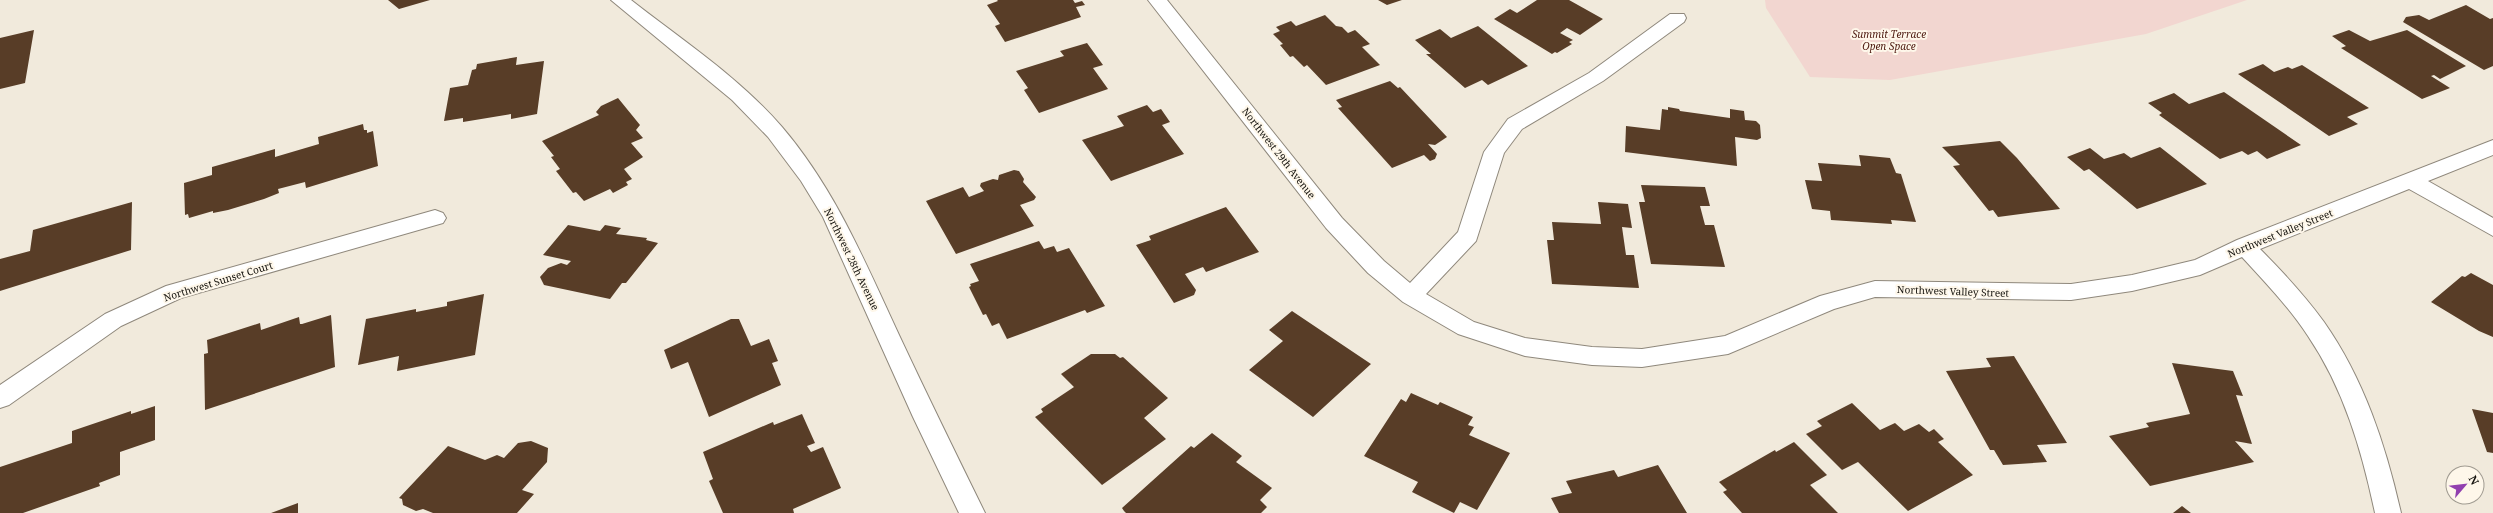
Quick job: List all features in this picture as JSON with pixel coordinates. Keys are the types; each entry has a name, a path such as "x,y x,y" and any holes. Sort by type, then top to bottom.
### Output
{"street":[{"name":"Northwest 28th Avenue","path":"620,0 739,95 775,132 808,176 833,216 925,417 972,513"},
{"name":"Northwest 29th Avenue","path":"1157,0 1334,223 1376,267 1411,296"},
{"path":"1411,296 1468,235 1494,152 1515,124 1596,77 1677,18"},
{"name":"Northwest Valley Street","path":"1411,296 1466,328 1525,347 1592,356 1642,358 1728,345 1828,302 1875,290 2071,292 2132,283 2200,267 2245,246 2493,147"},
{"path":"2410,180 2493,228"},
{"name":"Northwest Sunset Court","path":"0,398 113,320 174,292 435,218"},
{"path":"2245,246 2300,308 2339,366 2365,427 2381,477 2388,513"}],"green space":[{"name":"Summit Terrace Open Space","path":"1765,0 2247,0 2146,34 1890,80 1810,77 1766,8"}],"building":[{"path":"388,0 430,0 399,9"},
{"path":"997,0 1073,0 1075,3 1082,1 1085,5 1076,7 1081,17 1005,42 995,26 1000,24 987,5 998,1"},
{"path":"1378,0 1402,0 1387,5"},
{"path":"1537,0 1569,0 1603,19 1580,35 1567,28 1560,33 1573,40 1569,42 1572,44 1557,53 1555,52 1552,54 1494,19 1510,9 1517,13"},
{"path":"2466,5 2490,19 2493,18 2493,66 2484,70 2403,22 2406,17 2419,15 2429,20"},
{"path":"1325,15 1336,26 1342,27 1348,33 1355,30 1370,44 1362,47 1380,65 1326,85 1307,65 1304,67 1293,56 1290,57 1280,45 1283,44 1273,34 1280,31 1276,27 1291,21 1296,26"},
{"path":"1478,26 1528,66 1488,85 1482,80 1465,88 1426,54 1431,54 1415,40 1440,29 1451,38"},
{"path":"34,30 25,83 0,89 0,38"},
{"path":"2349,30 2370,41 2407,30 2466,66 2440,79 2434,75 2431,76 2450,88 2422,99 2341,48 2346,46 2332,36"},
{"path":"1087,43 1103,65 1093,68 1108,89 1039,113 1024,90 1028,88 1016,71 1064,56 1060,51"},
{"path":"517,57 516,65 544,61 537,114 511,119 511,114 463,122 463,118 444,121 450,88 468,85 472,70 476,69 477,64"},
{"path":"2263,64 2274,72 2288,67 2292,69 2302,65 2369,108 2347,117 2358,124 2329,136 2238,74"},
{"path":"1390,81 1398,88 1400,87 1447,137 1435,145 1428,144 1437,154 1435,159 1430,161 1424,155 1392,168 1338,108 1342,107 1336,100"},
{"path":"2224,92 2301,145 2267,159 2257,151 2248,155 2242,151 2220,159 2159,115 2162,113 2148,103 2174,93 2189,104"},
{"path":"618,98 640,125 636,130 643,138 631,143 643,157 624,169 632,179 626,182 628,185 613,193 610,189 584,201 576,192 573,193 556,171 560,169 551,157 554,156 542,141 599,115 596,112 601,106"},
{"path":"1147,105 1153,112 1161,109 1170,122 1162,125 1184,154 1111,181 1082,140 1124,126 1117,116"},
{"path":"1668,107 1679,109 1680,111 1730,118 1730,109 1744,111 1745,120 1756,121 1760,125 1761,138 1757,140 1735,137 1737,166 1625,152 1626,126 1660,130 1662,109 1668,110"},
{"path":"363,124 364,130 367,130 367,133 373,131 378,166 306,188 305,182 278,189 279,193 228,210 213,213 213,211 189,218 188,214 185,215 184,183 212,175 212,167 275,149 275,157 319,144 318,137"},
{"path":"2000,141 2017,158 2060,209 1998,217 1993,210 1989,211 1953,166 1960,165 1942,147"},
{"path":"2160,147 2207,184 2137,209 2089,169 2084,171 2067,157 2090,148 2104,159 2124,153 2131,158"},
{"path":"1859,155 1890,158 1896,173 1901,174 1916,222 1891,220 1892,224 1831,220 1830,211 1812,209 1805,180 1822,181 1818,163 1861,166"},
{"path":"1014,170 1019,171 1024,179 1023,182 1036,197 1034,200 1020,205 1034,226 956,254 926,201 963,187 969,197 984,191 980,186 981,183 993,179 998,180 999,175"},
{"path":"1641,185 1705,187 1710,206 1700,206 1705,225 1714,225 1725,267 1651,264 1639,202 1645,202"},
{"path":"132,202 131,250 0,291 0,259 30,251 33,230"},
{"path":"1598,202 1628,204 1632,228 1622,227 1626,255 1634,255 1639,288 1552,284 1547,240 1554,240 1552,222 1601,224"},
{"path":"1226,207 1259,252 1206,272 1203,267 1185,274 1196,290 1194,295 1174,303 1136,245 1151,240 1149,236"},
{"path":"568,225 600,231 605,225 621,228 616,234 647,238 646,240 658,243 626,283 622,283 610,299 544,285 540,277 548,268 561,263 567,265 571,261 543,255"},
{"path":"1039,241 1044,249 1054,246 1057,252 1069,248 1105,306 1087,313 1085,310 1007,339 999,323 992,326 986,314 983,315 969,287 971,286 970,284 979,281 970,264"},
{"path":"2471,273 2493,285 2493,337 2479,331 2431,302 2462,276 2465,277"},
{"path":"484,294 475,355 397,371 399,356 358,365 366,319 416,309 416,312 447,306 447,302"},
{"path":"1292,311 1371,364 1313,417 1249,370 1283,341 1269,330"},
{"path":"331,315 335,367 205,410 204,354 208,353 207,340 260,323 261,330 299,317 300,324 302,324"},
{"path":"731,319 739,319 751,346 769,339 778,361 772,363 781,385 709,417 688,362 671,369 664,350"},
{"path":"1091,354 1115,354 1120,358 1123,357 1168,398 1144,418 1166,439 1102,485 1035,417 1043,412 1041,409 1074,387 1061,374"},
{"path":"2014,356 2067,443 2037,445 2047,462 2003,465 1994,450 1990,450 1946,371 1991,367 1986,358"},
{"path":"2172,363 2233,371 2243,396 2236,395 2252,444 2235,441 2254,462 2150,486 2109,436 2149,427 2146,423 2190,414"},
{"path":"1411,393 1438,405 1440,402 1473,417 1468,425 1474,427 1469,435 1510,453 1477,510 1460,502 1454,513 1412,492 1418,482 1364,456 1401,399 1406,402"},
{"path":"1852,403 1880,430 1895,423 1904,431 1919,424 1929,432 1934,429 1944,439 1938,442 1973,475 1908,511 1858,462 1842,470 1806,434 1822,426 1817,421"},
{"path":"155,406 155,440 120,452 120,475 99,483 100,486 23,513 0,513 0,467 72,443 72,431 131,411 131,414"},
{"path":"2472,409 2493,413 2493,453 2487,452"},
{"path":"802,414 815,443 807,446 811,452 823,447 841,488 793,509 794,513 723,513 709,481 713,479 703,452 773,422 774,425"},
{"path":"1212,433 1242,456 1236,462 1272,488 1260,500 1267,507 1261,513 1126,513 1124,511 1122,508 1191,446 1194,448"},
{"path":"531,441 548,448 547,462 522,490 534,494 517,513 433,513 423,509 416,511 403,505 402,499 399,498 448,446 485,460 497,455 504,458 518,443"},
{"path":"1794,442 1827,475 1810,485 1838,513 1742,513 1723,492 1727,490 1719,482 1775,450 1776,452"},
{"path":"1658,465 1687,513 1559,513 1551,498 1572,493 1566,481 1614,470 1618,477"},
{"path":"298,503 298,513 271,513"},
{"path":"2182,506 2191,513 2173,513"}]}
